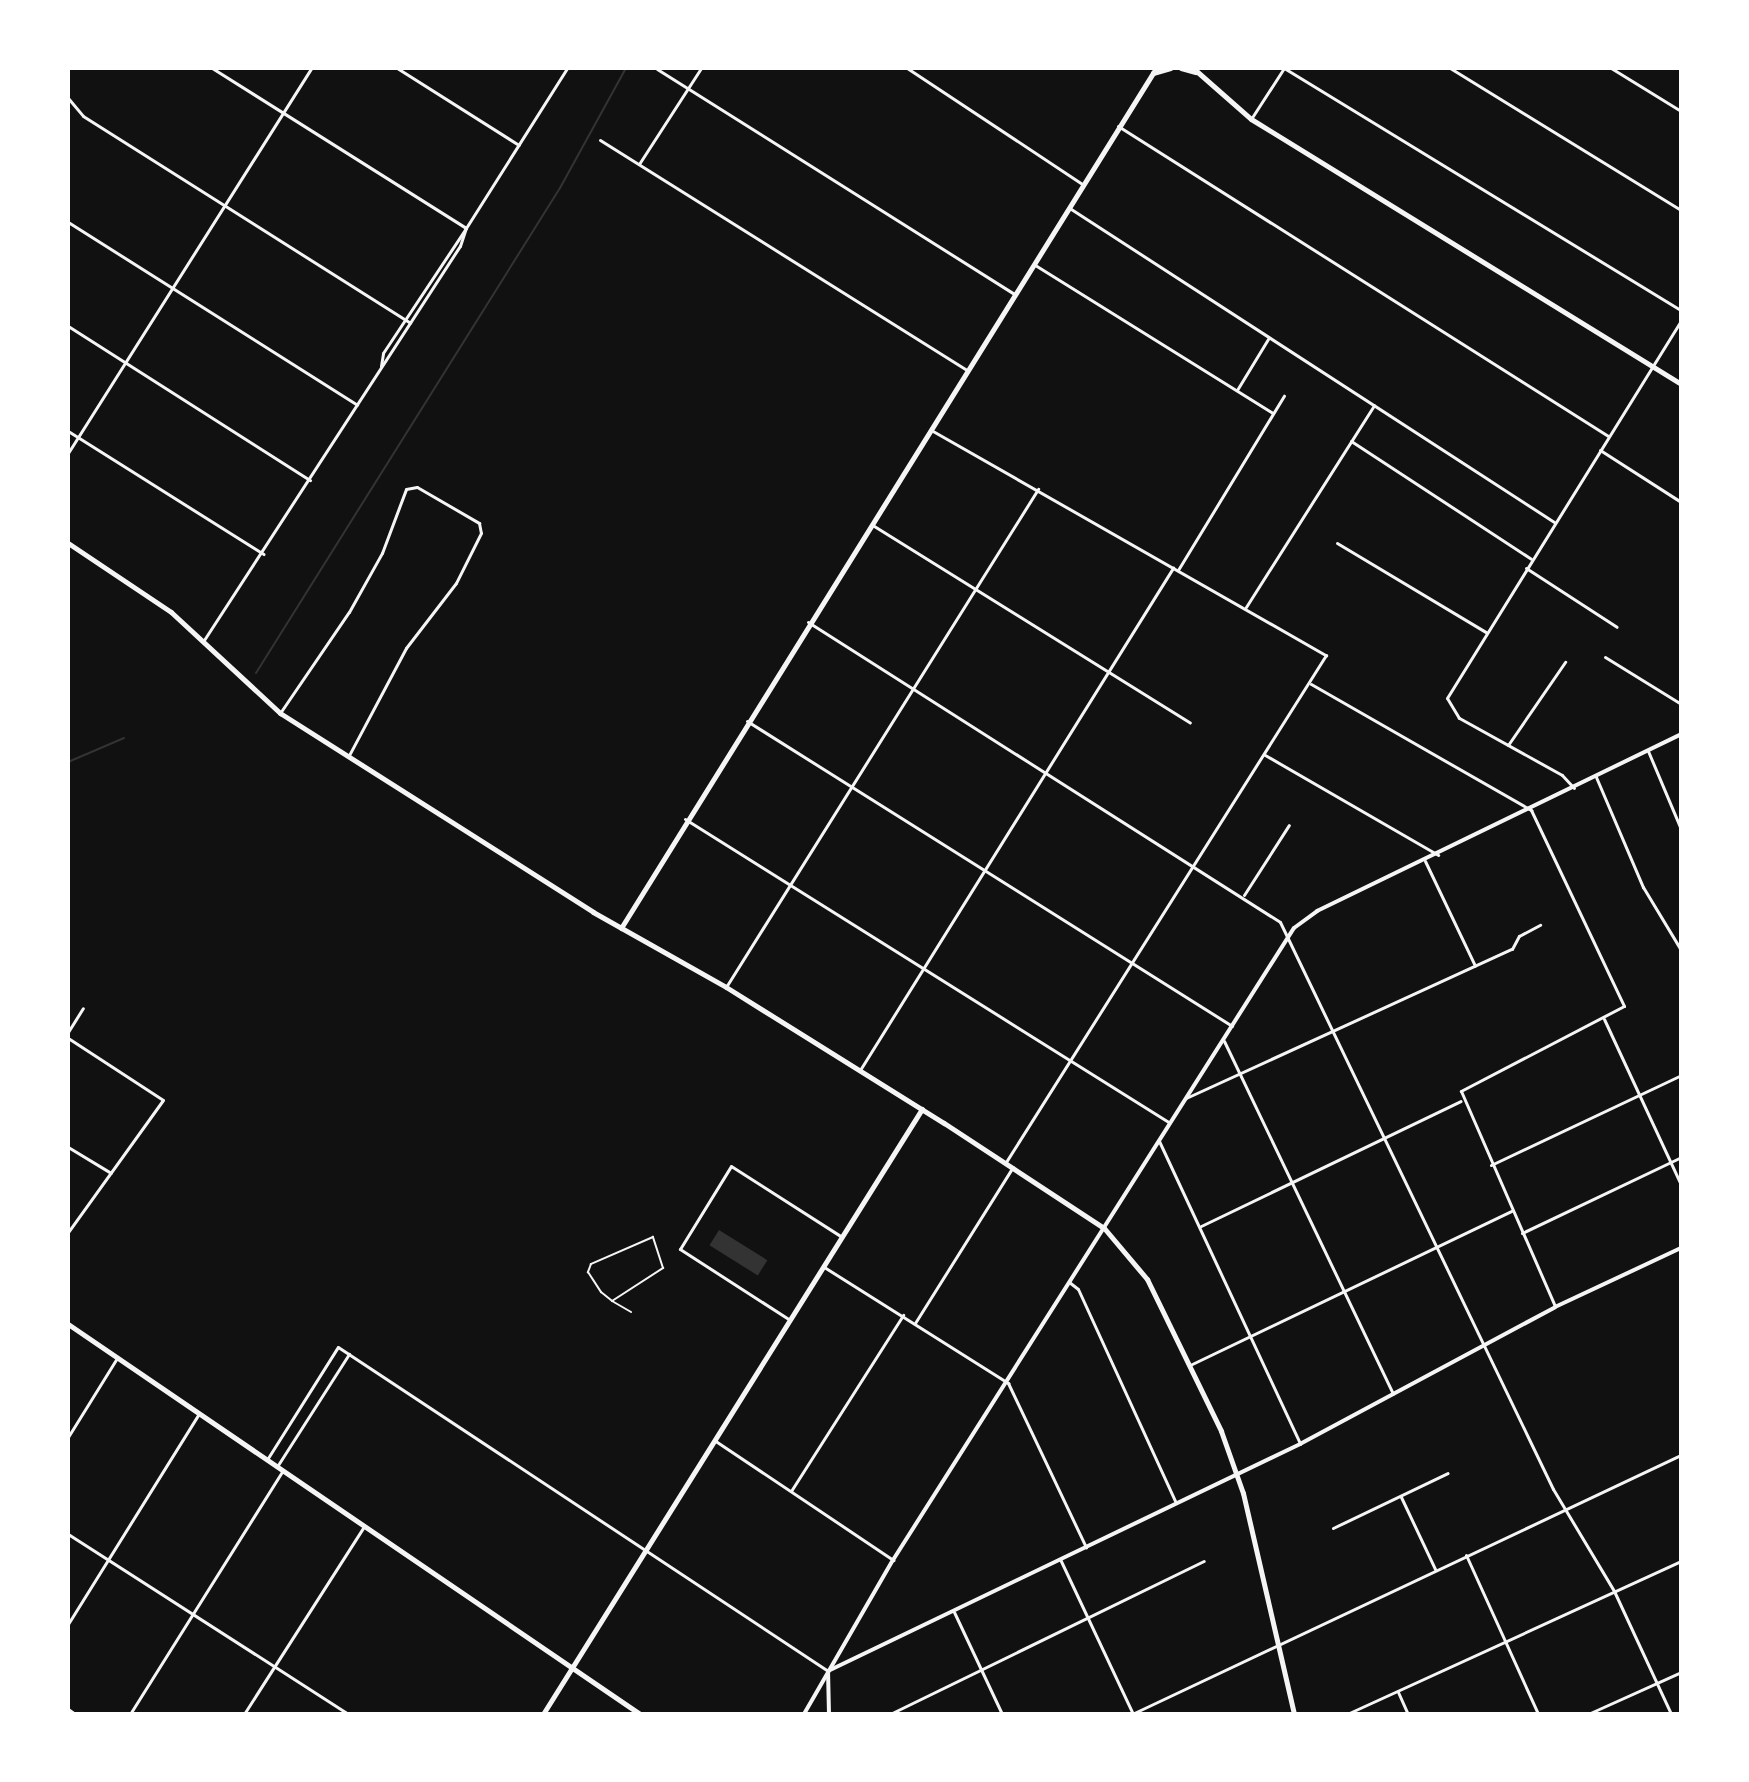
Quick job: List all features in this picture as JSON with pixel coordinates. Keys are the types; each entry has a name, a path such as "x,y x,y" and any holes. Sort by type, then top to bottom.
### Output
{"main road":[{"path":"621,928 685,819 1118,126 1154,71 1170,68"},
{"path":"1181,68 1195,70 1251,119 1681,384"},
{"path":"68,543 163,606 204,640 280,713 621,928 726,987 860,1070 1104,1228 1147,1279 1190,1365 1236,1474 1294,1714"},
{"path":"543,1714 922,1109"},
{"path":"68,1324 266,1462 640,1714"}],"street":[{"path":"212,68 466,228"},
{"path":"68,453 311,68"},
{"path":"397,68 519,145"},
{"path":"381,366 405,319 567,68"},
{"path":"639,164 701,68"},
{"path":"907,68 1082,184"},
{"path":"1251,119 1284,68 1681,310"},
{"path":"1450,68 1681,210"},
{"path":"1611,68 1681,111"},
{"path":"657,69 1014,294"},
{"path":"68,98 83,116 410,323"},
{"path":"1118,126 1608,436"},
{"path":"600,140 966,370"},
{"path":"1068,207 1554,522"},
{"path":"68,222 357,405"},
{"path":"204,640 263,554 410,323 466,228"},
{"path":"1032,263 1273,413"},
{"path":"1574,788 1562,775 1459,718 1447,703 1525,568 1681,320"},
{"path":"68,326 310,480"},
{"path":"1237,390 1269,338"},
{"path":"1178,570 1284,396"},
{"path":"1246,607 1374,405"},
{"path":"930,429 1325,653 1311,684 1131,961 1006,1162"},
{"path":"68,431 263,554"},
{"path":"1351,441 1531,559"},
{"path":"1600,450 1681,502"},
{"path":"280,713 349,612 382,553 406,489 417,487 481,525 456,583 406,648 349,756"},
{"path":"726,987 1038,489"},
{"path":"870,524 1190,723"},
{"path":"1337,543 1486,632"},
{"path":"860,1070 1173,567"},
{"path":"1525,568 1617,627"},
{"path":"808,622 1276,917 1335,1032 1564,1510 1614,1591 1671,1714"},
{"path":"1605,657 1681,704"},
{"path":"1508,745 1565,662"},
{"path":"1311,684 1531,810 1622,1010 1461,1091 1461,1101 1555,1307"},
{"path":"747,721 1232,1026"},
{"path":"804,1714 893,1560 1288,936 1317,911 1531,810 1681,734"},
{"path":"1648,751 1681,829"},
{"path":"1265,754 1438,855"},
{"path":"1596,777 1643,887 1679,942 1681,950"},
{"path":"685,819 1170,1123"},
{"path":"1244,895 1289,825"},
{"path":"1425,861 1475,966"},
{"path":"1186,1098 1240,1077 1512,949 1519,936 1540,925"},
{"path":"68,1232 163,1100 68,1035 83,1008"},
{"path":"1604,1019 1681,1185"},
{"path":"1224,1039 1393,1394"},
{"path":"1491,1165 1681,1075"},
{"path":"1201,1226 1461,1101"},
{"path":"1159,1141 1300,1444"},
{"path":"68,1147 111,1173"},
{"path":"1522,1233 1681,1157"},
{"path":"790,1320 680,1249 731,1166 842,1237"},
{"path":"915,1323 1014,1167"},
{"path":"1190,1365 1511,1210"},
{"path":"828,1671 1300,1444 1555,1307 1681,1248"},
{"path":"824,1267 1006,1381 1086,1547"},
{"path":"1069,1282 1078,1289 1176,1503"},
{"path":"791,1491 903,1315"},
{"path":"266,1462 338,1347 828,1671"},
{"path":"130,1714 349,1354"},
{"path":"68,1437 117,1358"},
{"path":"68,1624 198,1415"},
{"path":"714,1440 893,1560"},
{"path":"1060,1559 1133,1714 1681,1455"},
{"path":"1333,1528 1448,1473"},
{"path":"1400,1496 1435,1569"},
{"path":"244,1714 363,1528"},
{"path":"68,1534 348,1714"},
{"path":"1466,1555 1538,1714"},
{"path":"890,1714 1204,1561"},
{"path":"1347,1714 1681,1561"},
{"path":"953,1610 1002,1714"},
{"path":"828,1671 829,1714"},
{"path":"1588,1714 1681,1672"},
{"path":"1397,1691 1408,1714"},
{"path":"68,1709 75,1714"}],"lane":[{"path":"612,1301 663,1268 653,1237 591,1264 591,1279 612,1301 631,1312"}],"shaded area":[{"path":"719,1230 767,1260 758,1275 709,1245"}],"waterway":[{"path":"256,673 560,188 626,68"},
{"path":"68,762 124,738"}]}
